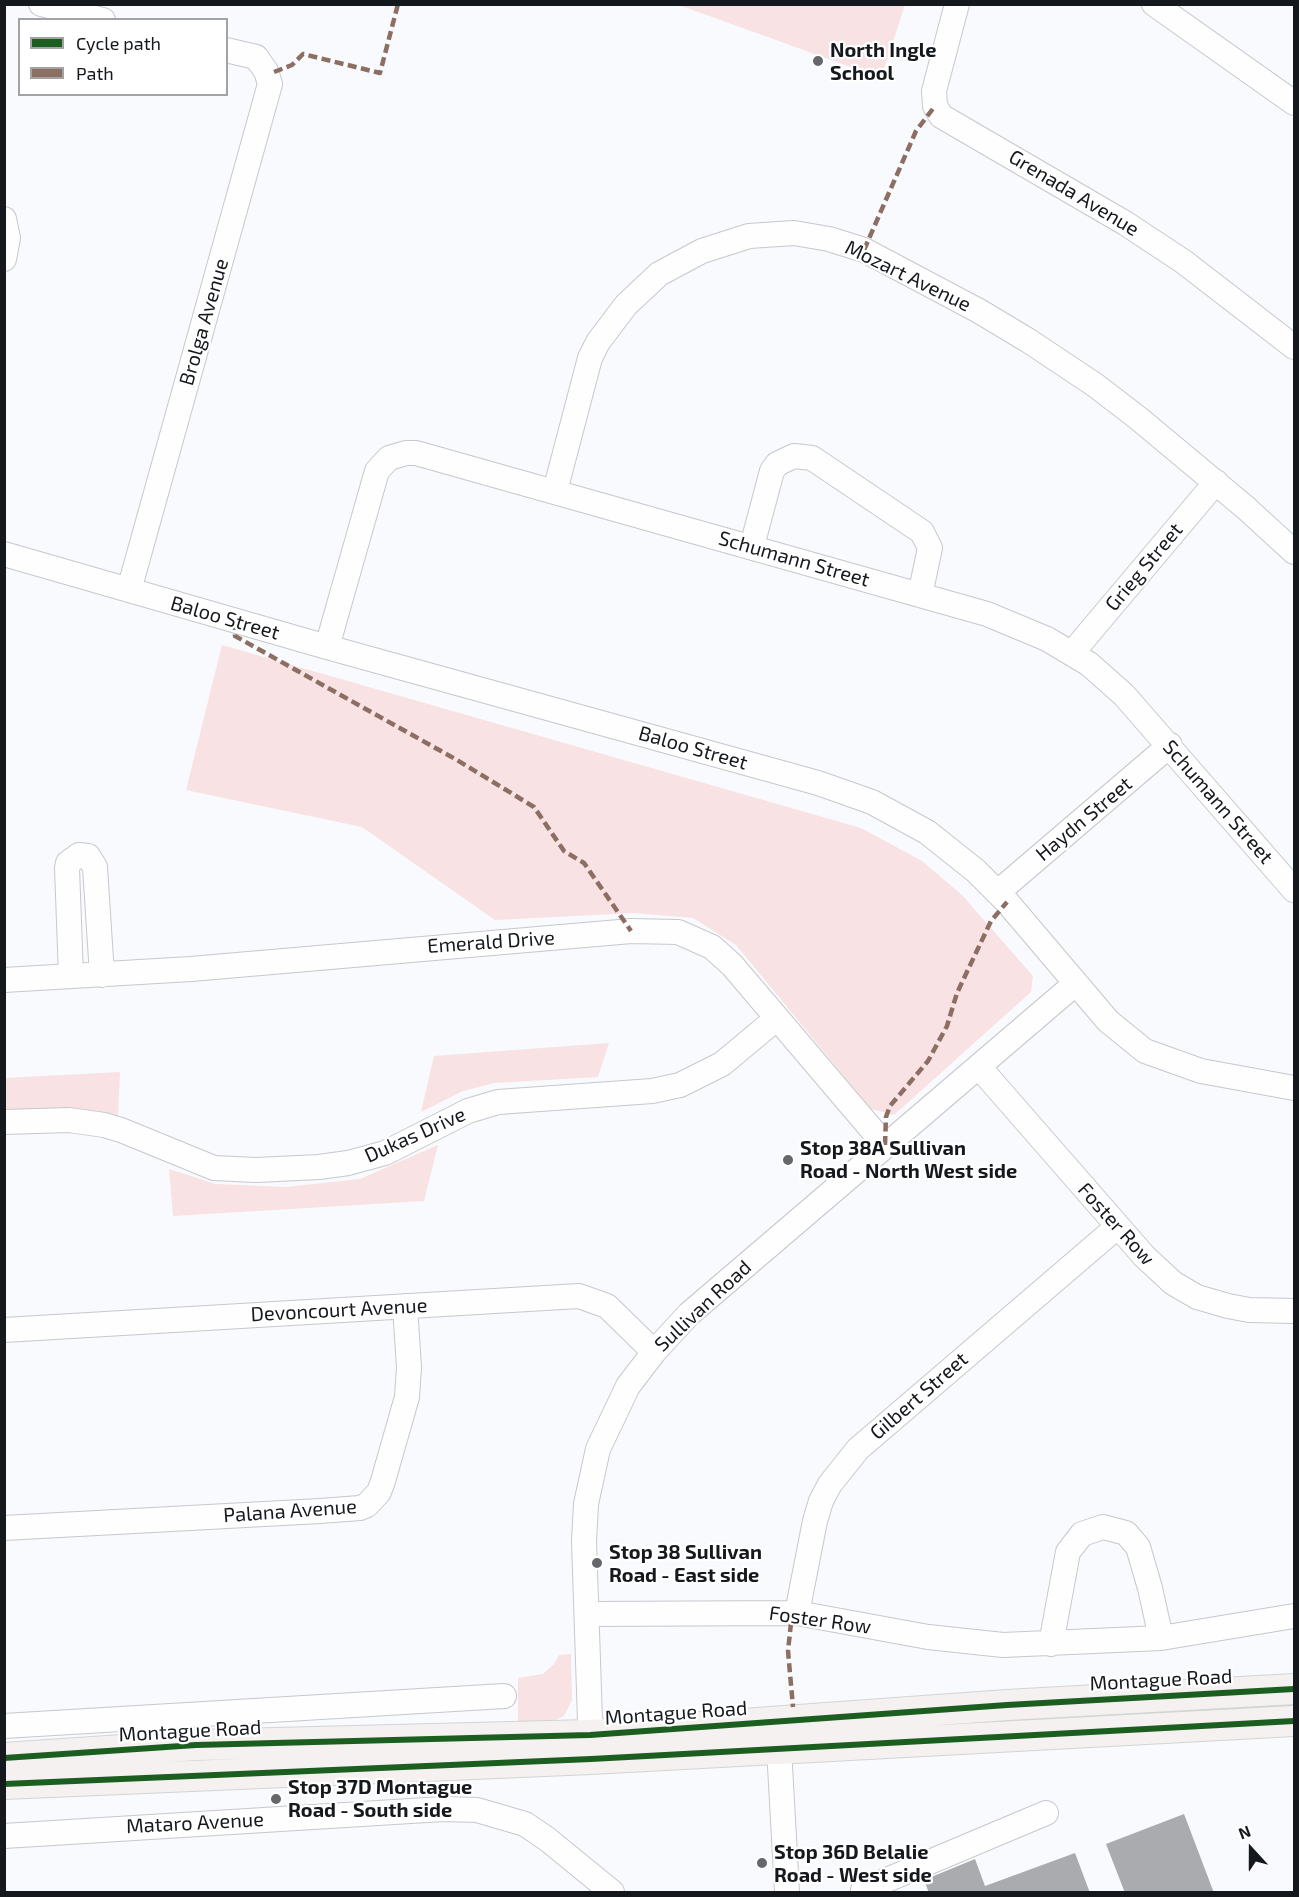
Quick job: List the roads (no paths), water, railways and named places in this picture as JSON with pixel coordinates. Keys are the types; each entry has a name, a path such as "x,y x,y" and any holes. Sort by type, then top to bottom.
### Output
{"main road":[{"name":"Montague Road","path":"779,1736 1007,1705 1294,1689"},
{"name":"Montague Road","path":"4,1784 60,1767 196,1745 590,1747 779,1736 1294,1721"},
{"name":"Montague Road","path":"4,1758 60,1767"}],"street":[{"path":"41,4 95,18"},
{"name":"Grenada Avenue","path":"957,4 934,91 935,106 941,116 1125,223 1208,279 1294,347"},
{"path":"1154,4 1184,23 1294,103"},
{"name":"Brolga Avenue","path":"129,590 269,89 269,77 256,57 228,50"},
{"path":"4,219 8,238 4,259"},
{"name":"Mozart Avenue","path":"555,491 590,358 602,336 626,305 659,274 702,250 750,236 794,233 829,239 864,250 1005,326 1095,385 1216,482 1294,552"},
{"name":"Schumann Street","path":"327,647 377,471 389,458 406,453 416,453 752,546 1005,620 1072,653 1124,695 1170,745 1294,891"},
{"path":"752,546 772,471 777,464 794,456 812,458 922,532 930,548 920,595"},
{"name":"Grieg Street","path":"1072,653 1216,482"},
{"name":"Baloo Street","path":"4,554 849,793 892,811 927,831 958,855 998,892 1075,984 1125,1036 1157,1057 1201,1071 1294,1088"},
{"name":"Haydn Street","path":"998,892 1170,745"},
{"path":"71,976 67,868 68,863 79,855 88,856 94,867 102,975"},
{"name":"Emerald Drive","path":"4,980 102,975 480,942 631,931 668,931 692,937 718,952 744,979 885,1145"},
{"name":"Sullivan Road","path":"590,1747 585,1520 594,1466 619,1401 654,1352 689,1314 1075,984"},
{"name":"Dukas Drive","path":"4,1122 58,1120 104,1125 214,1168 256,1170 319,1167 348,1163 385,1153 468,1111 498,1102 652,1091 680,1085 723,1064 776,1019"},
{"name":"Foster Row","path":"979,1067 1117,1227 1161,1274 1197,1297 1249,1310 1294,1311"},
{"name":"Gilbert Street","path":"796,1613 821,1502 831,1484 858,1449 1117,1227"},
{"name":"Devoncourt Avenue","path":"4,1330 585,1297 607,1306 654,1352"},
{"name":"Palana Avenue","path":"4,1528 320,1511 360,1508 368,1505 379,1492 383,1481 407,1396 405,1306"},
{"path":"1051,1644 1068,1552 1082,1534 1103,1527 1116,1528 1126,1533 1138,1547 1153,1598 1161,1638"},
{"name":"Foster Row","path":"587,1614 796,1613 955,1641 1004,1645 1161,1638 1294,1616"},
{"name":"Montague Road","path":"4,1726 504,1696"},
{"path":"52,1723 60,1767"},
{"path":"779,1736 787,1893"},
{"name":"Mataro Avenue","path":"4,1836 245,1820 457,1809 477,1810 525,1824 612,1893"},
{"path":"864,1893 862,1890 1046,1813"}],"place":[{"name":"North Ingle School","path":"818,61"},
{"name":"Stop 38A Sullivan Road - North West side","path":"788,1160"},
{"name":"Stop 38 Sullivan Road - East side","path":"597,1563"},
{"name":"Stop 37D Montague Road - South side","path":"276,1799"},
{"name":"Stop 36D Belalie Road - West side","path":"762,1863"}]}
